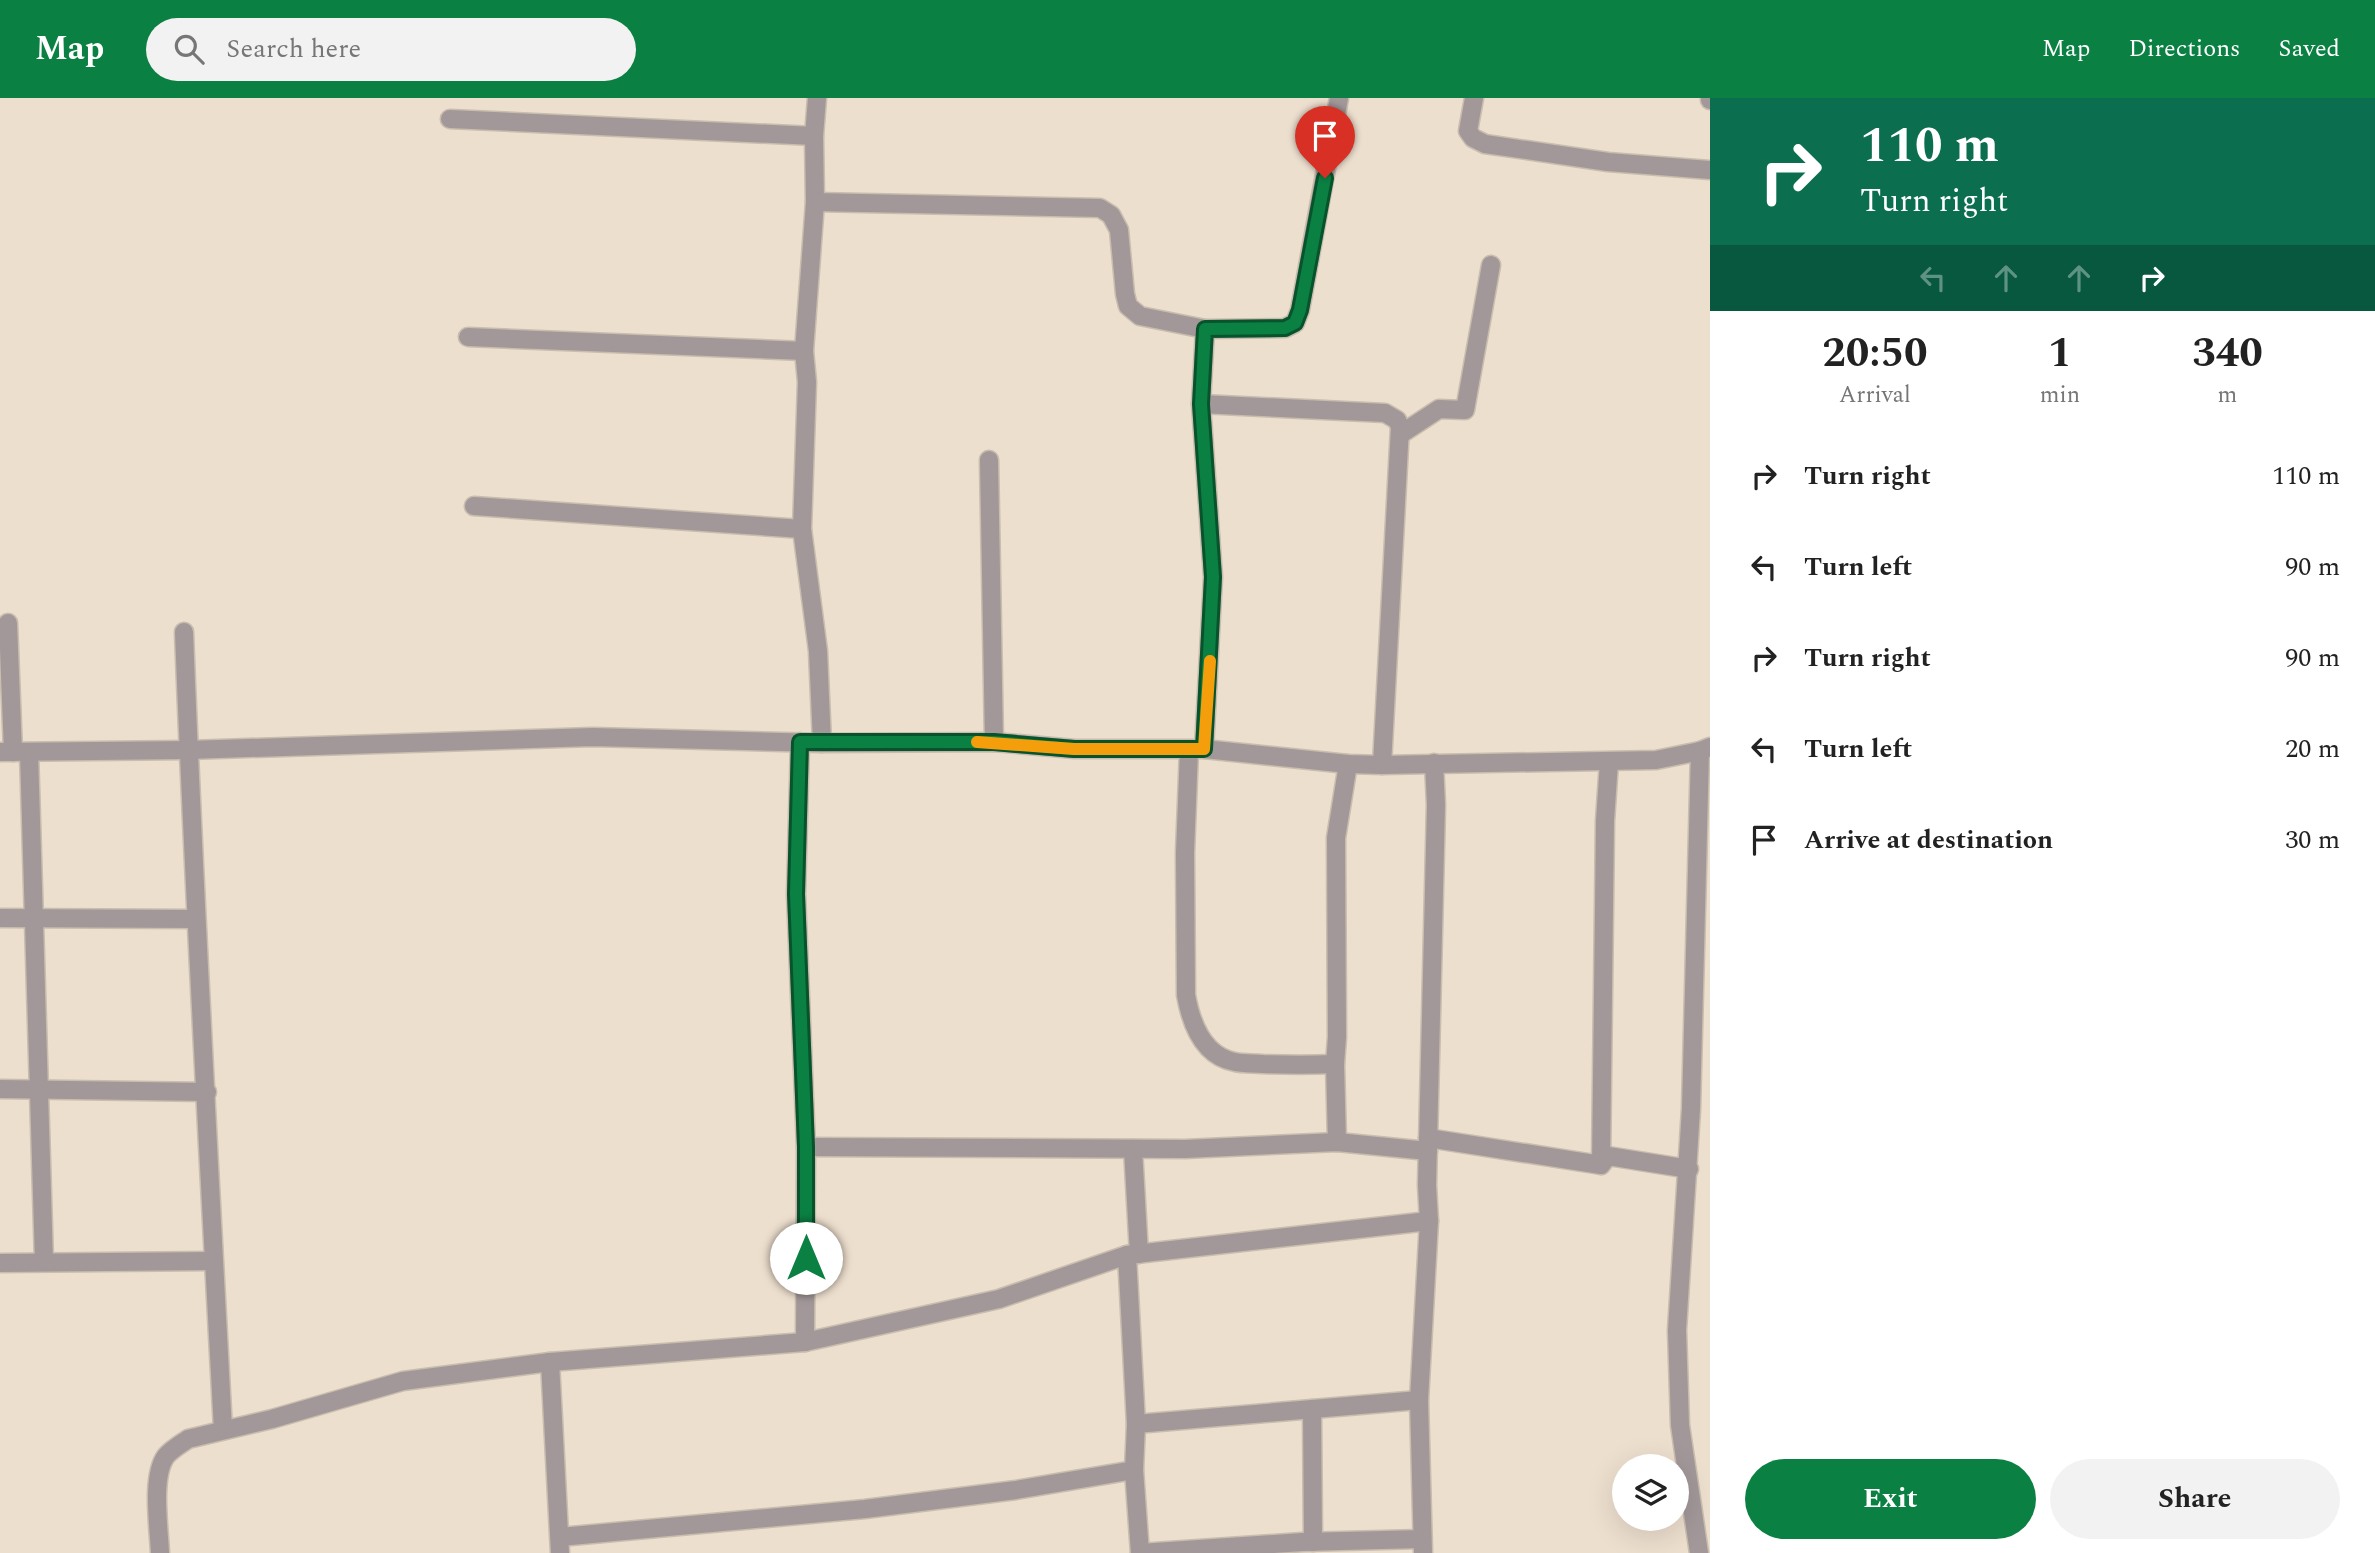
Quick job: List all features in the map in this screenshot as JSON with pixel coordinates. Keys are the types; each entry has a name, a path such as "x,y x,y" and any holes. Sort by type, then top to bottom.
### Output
{"street":[{"path":"817,98 814,136 815,202 804,351 807,382 802,529 818,651 822,743"},
{"path":"815,202 1100,208 1111,215 1119,230 1125,294 1133,312 1140,316 1205,329 1285,328 1295,323 1300,310 1339,98"},
{"path":"1474,98 1468,131 1473,138 1485,144 1608,162 1710,170"},
{"path":"450,119 814,136"},
{"path":"1401,434 1439,409 1465,410 1491,265"},
{"path":"1205,329 1201,404 1213,577 1185,853 1186,995 1196,1031 1218,1055 1233,1062 1335,1064"},
{"path":"468,338 804,351"},
{"path":"1201,404 1385,413 1397,420 1401,434 1382,765"},
{"path":"989,460 994,742"},
{"path":"474,506 802,529"},
{"path":"8,623 14,752 33,917 44,1262"},
{"path":"184,632 195,919 207,1092 223,1430"},
{"path":"14,752 188,750 593,737 822,743 994,742 1074,749 1196,750 1382,765 1656,760 1705,749 1689,1169 1678,1330 1680,1425 1699,1553"},
{"path":"800,742 796,894 806,1147 805,1342"},
{"path":"1601,1165 1608,762"},
{"path":"1133,1149 1136,1424 1134,1470 1140,1553 1313,1542 1423,1546 1419,1400 1429,1221 1428,1145 1436,805 1434,763"},
{"path":"1337,1142 1336,838 1348,764"},
{"path":"0,918 195,919"},
{"path":"0,1089 207,1092"},
{"path":"806,1147 1133,1149 1337,1142 1428,1145 1601,1165"},
{"path":"1601,1165 1608,1156 1689,1169"},
{"path":"160,1553 160,1468 166,1456 188,1439 272,1419 403,1381 550,1362 805,1342 999,1299 1133,1255 1429,1221"},
{"path":"0,1263 213,1261"},
{"path":"550,1362 560,1545 1017,1490 1134,1470"},
{"path":"1136,1424 1419,1400"},
{"path":"1311,1409 1313,1542"}],"slow traffic":[{"path":"977,742 1074,749 1204,749 1210,661"}],"route":[{"path":"806,1258 806,1147 796,894 800,742 994,742 1074,749 1204,749 1213,606 1210,520 1201,404 1205,329 1285,328 1295,323 1300,310 1325,178"}]}
